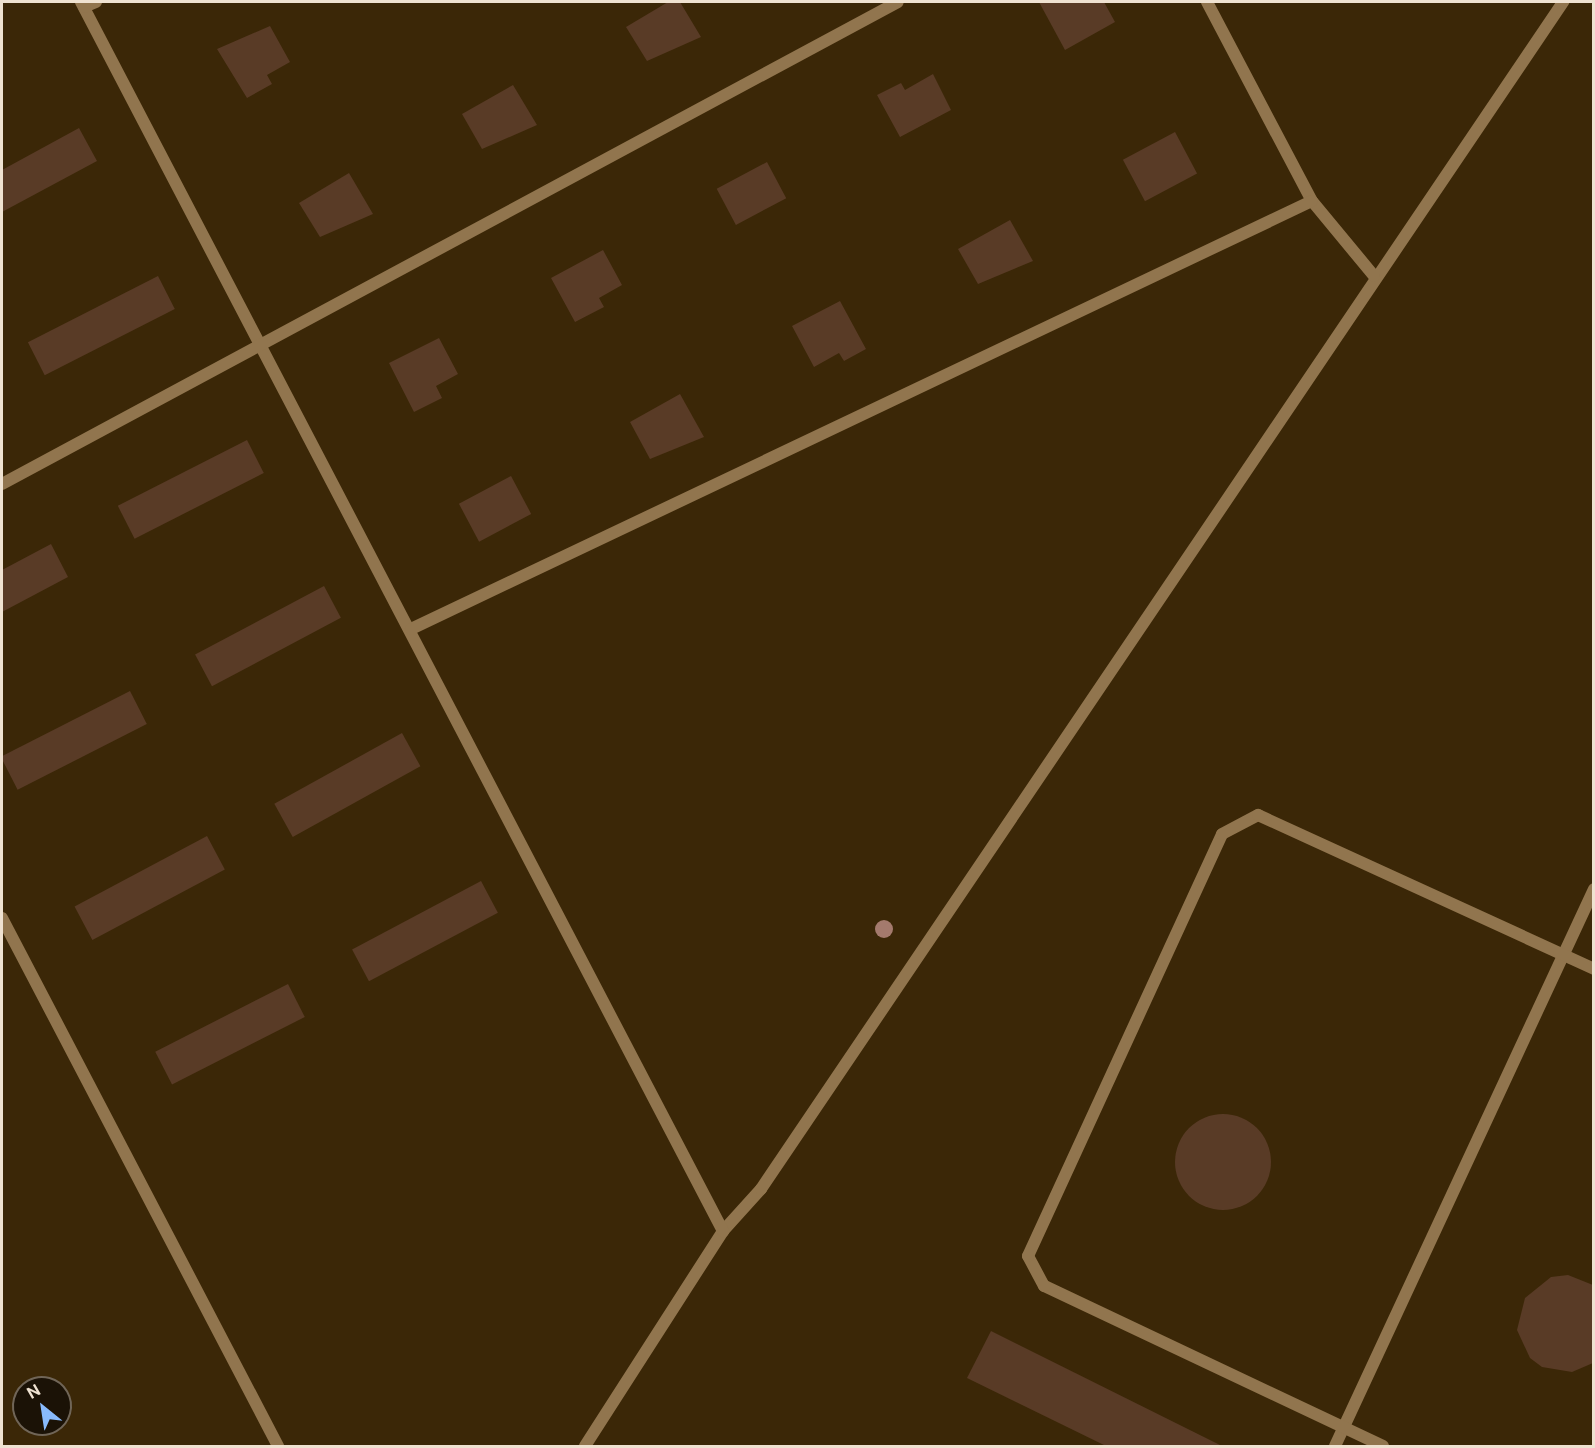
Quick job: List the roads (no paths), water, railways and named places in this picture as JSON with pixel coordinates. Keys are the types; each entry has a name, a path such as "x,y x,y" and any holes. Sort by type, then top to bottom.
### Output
{"street":[{"path":"96,2 83,4 263,342 723,1231"},
{"path":"2,484 898,2"},
{"path":"1207,2 1312,201 1374,276"},
{"path":"585,1446 723,1231 761,1189 1374,276 1563,2"},
{"path":"411,629 1312,201"},
{"path":"1383,1446 1044,1286 1028,1256 1222,834 1258,814 1593,969"},
{"path":"1335,1446 1593,889"},
{"path":"2,918 278,1446"}]}
